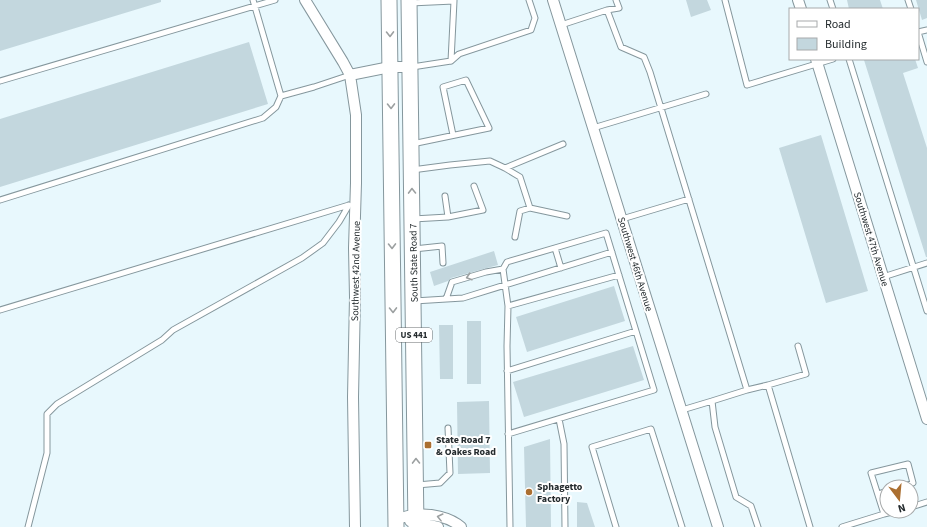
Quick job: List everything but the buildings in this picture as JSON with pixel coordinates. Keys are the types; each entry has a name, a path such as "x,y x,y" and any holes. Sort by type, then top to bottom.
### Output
{"main road":[{"name":"South State Road 7","path":"389,0 396,523"},
{"name":"South State Road 7","path":"409,2 416,521"},
{"path":"393,271 397,283 402,291 407,297 413,300"}],"street":[{"name":"Southwest 42nd Avenue","path":"305,0 344,62 350,75 356,115 352,204 355,527"},
{"name":"Southwest 46th Avenue","path":"553,0 718,527"},
{"name":"Southwest 47th Avenue","path":"817,61 927,419"},
{"path":"350,75 390,67 410,67"},
{"path":"396,523 416,521 439,516 457,523 462,527"},
{"path":"416,521 438,527"}],"lane":[{"path":"0,200 263,118 276,107 281,96 253,0"},
{"path":"0,81 275,0"},
{"path":"410,67 451,61 459,54 531,30 535,18 529,0"},
{"path":"561,25 607,10 619,8 616,0"},
{"path":"725,0 747,85 817,61"},
{"path":"409,2 454,1 451,61"},
{"path":"607,10 620,47 644,57 747,390"},
{"path":"919,35 927,62"},
{"path":"848,60 927,311"},
{"path":"281,96 350,75"},
{"path":"411,144 489,128 466,80 442,87 453,135"},
{"path":"593,128 706,94"},
{"path":"505,168 563,144"},
{"path":"412,170 490,161 520,177 530,208"},
{"path":"412,219 448,217 482,210 474,186"},
{"path":"445,196 448,217"},
{"path":"622,219 689,199"},
{"path":"0,310 352,204"},
{"path":"28,527 47,453 47,414 57,404 162,340 173,330 302,258 323,243 352,204"},
{"path":"515,237 520,211 530,208 567,216"},
{"path":"508,434 654,390 606,232 507,262 503,269 508,306 507,371 508,434 510,527"},
{"path":"413,250 442,246 443,263"},
{"path":"555,248 561,268"},
{"path":"413,300 463,298 612,252"},
{"path":"883,277 927,263"},
{"path":"446,299 452,282 486,272 503,269"},
{"path":"508,306 619,275"},
{"path":"507,371 636,330"},
{"path":"682,410 806,374 798,346"},
{"path":"768,385 810,527"},
{"path":"712,401 715,427 736,497 751,506 758,527"},
{"path":"559,419 564,444 565,527"},
{"path":"416,485 440,483 450,472 448,428"},
{"path":"616,527 592,447 651,429 682,527"},
{"path":"879,497 871,473 908,464 912,479"},
{"path":"842,527 879,516"}],"place":[{"name":"State Road 7 & Oakes Road","path":"428,445"},
{"name":"Sphagetto Factory","path":"529,492"}]}
